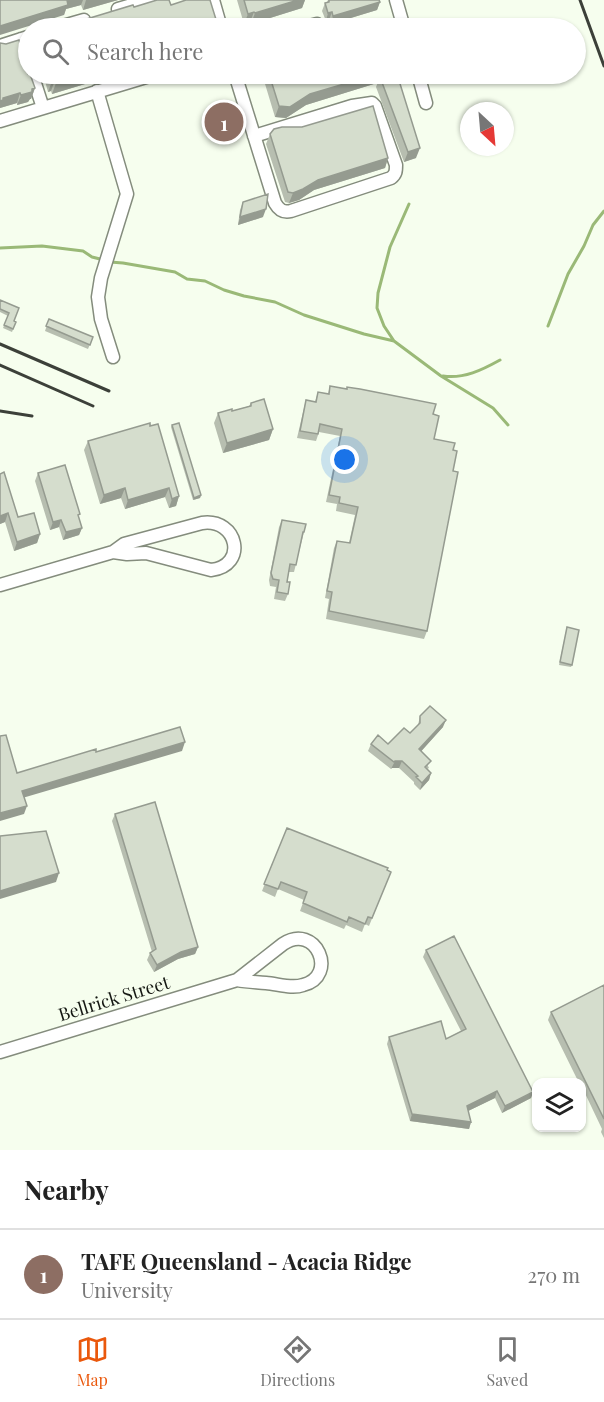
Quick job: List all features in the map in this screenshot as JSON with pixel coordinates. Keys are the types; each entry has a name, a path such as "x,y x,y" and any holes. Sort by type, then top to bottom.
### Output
{"street":[{"path":"89,18 149,0"},
{"path":"213,0 219,18"},
{"path":"396,0 401,18"},
{"path":"0,45 18,40"},
{"path":"35,84 43,108"},
{"path":"0,121 122,84"},
{"path":"237,84 275,203 282,211 286,212 391,178 396,171 396,165 372,103 352,106 254,136"},
{"path":"421,84 426,103"},
{"path":"98,91 127,194 101,278 98,297 101,319 113,357"},
{"path":"0,585 113,552 124,544 150,536 210,522 224,527 234,543 234,553 229,562 220,568 211,570 146,553 113,552"},
{"name":"Bellrick Street","path":"0,1052 237,980 290,940 305,939 316,947 320,956 321,966 318,975 312,982 305,985 293,986 237,980"}],"building":[{"path":"0,0 67,0 68,5 26,18 18,18 18,20 0,26"},
{"path":"157,0 169,0 171,5 186,0 210,0 216,18 90,18"},
{"path":"244,0 298,0 248,14"},
{"path":"329,0 379,0 380,2 333,16 332,12 328,13 325,3"},
{"path":"18,40 18,84 34,84 35,88 32,92 21,95 20,93 0,101 0,43 6,44"},
{"path":"272,84 344,84 310,94 290,107 279,106"},
{"path":"383,84 400,84 420,148 408,152"},
{"path":"373,106 388,158 318,180 293,193 288,192 270,134 274,129 302,127"},
{"path":"268,194 266,209 240,217 243,202"},
{"path":"0,300 19,308 13,329 4,325 9,313 0,309"},
{"path":"49,319 93,337 90,345 46,326"},
{"path":"330,386 360,389 436,404 433,414 439,416 434,439 455,443 453,450 457,451 453,471 458,472 427,631 329,611 332,592 327,591 337,541 350,543 358,507 339,503 340,497 329,495 342,429 320,424 318,434 300,431 306,400 316,402 318,392 329,394"},
{"path":"264,399 273,429 227,443 218,413 251,406 251,403"},
{"path":"150,423 150,426 158,424 179,496 172,499 169,488 128,500 125,488 104,495 88,441"},
{"path":"179,423 201,495 194,498 172,425"},
{"path":"65,465 82,528 66,532 61,520 53,522 38,473"},
{"path":"4,472 18,517 34,513 40,534 17,542 8,513 0,516 0,474"},
{"path":"282,520 306,524 296,565 290,564 288,594 277,592 279,580 273,579 271,573"},
{"path":"567,627 579,630 572,665 560,662"},
{"path":"430,706 446,720 419,749 431,761 425,767 431,773 422,783 402,761 394,762 371,744 378,735 388,744 404,728 410,733 420,723 420,716"},
{"path":"180,727 185,742 22,791 27,806 0,813 0,736 6,735 17,773"},
{"path":"155,802 198,947 181,952 157,965 150,953 156,949 115,814"},
{"path":"287,828 388,868 387,870 391,872 372,918 368,917 365,924 349,917 347,922 303,903 307,892 281,882 278,889 264,884"},
{"path":"46,831 59,873 0,891 0,836"},
{"path":"454,936 532,1090 532,1092 505,1106 497,1091 467,1106 471,1122 412,1114 389,1037 441,1021 446,1039 466,1029 426,950"},
{"path":"604,985 604,1119 586,1083 586,1078 584,1078 551,1012"}],"waterway":[{"path":"394,341 384,326 377,308 378,293 390,247 409,204"},
{"path":"548,326 568,274 593,225 604,211"},
{"path":"0,248 42,246 83,251 92,257 104,260"},
{"path":"110,262 175,272 187,279 205,281 224,290 275,302 304,315 394,341 441,376 493,408 508,425"},
{"path":"443,376 466,375 500,360"}],"railway":[{"path":"580,0 604,66"},
{"path":"0,344 109,391"},
{"path":"0,365 93,406"},
{"path":"0,411 32,416"}],"place":[{"name":"TAFE Queensland - Acacia Ridge","path":"224,122"}]}
